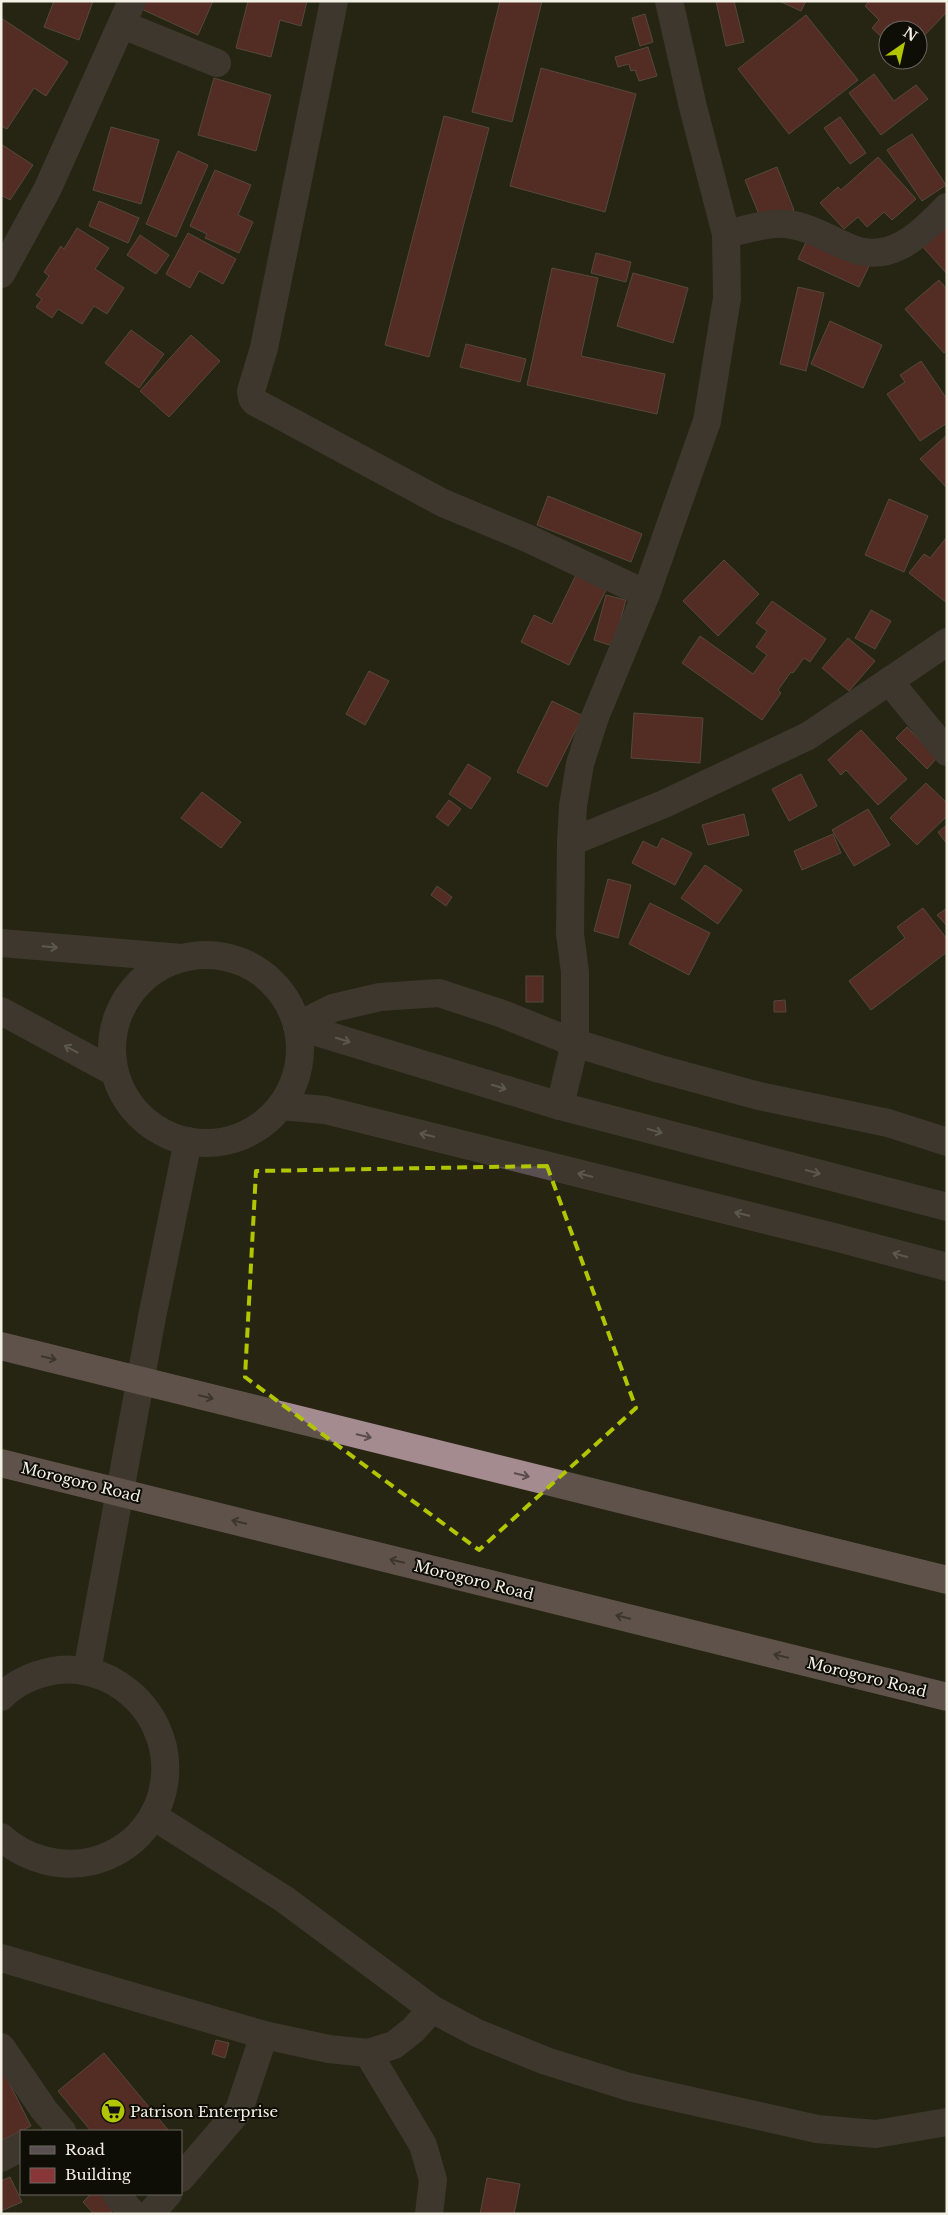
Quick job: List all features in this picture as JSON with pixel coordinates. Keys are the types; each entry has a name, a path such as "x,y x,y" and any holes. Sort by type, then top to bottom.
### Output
{"highway":[{"path":"1,1346 947,1580"},
{"name":"Morogoro Road","path":"1,1462 947,1697"}],"street":[{"path":"334,1 292,216 264,348 252,391 252,398 255,402 443,503 527,538 646,594"},
{"path":"560,1106 575,1043 574,972 570,934 571,842 573,806 580,764 595,717 646,594 706,421 727,298 726,234 693,107 669,1"},
{"path":"1,274 48,190 127,13 217,62"},
{"path":"726,234 785,224 826,235 849,248 871,253 889,251 914,239 947,208"},
{"path":"571,842 664,804 808,736 947,642"},
{"path":"889,681 947,752"},
{"path":"1,943 182,958"},
{"path":"203,955 224,957 244,963 262,974 277,988 289,1006 297,1026 300,1047 298,1068 292,1088 281,1106 267,1121 249,1132 229,1140 208,1143 188,1141 167,1135 149,1124 134,1110 122,1092 114,1072 112,1038 119,1010 130,992 145,977 162,965 182,958 203,955"},
{"path":"297,1026 333,1008 370,999 440,993 500,1013 575,1043 750,1093 888,1123 947,1142"},
{"path":"1,1011 114,1072"},
{"path":"297,1026 560,1106 947,1207"},
{"path":"281,1106 325,1110 947,1267"},
{"path":"87,1671 152,1317 188,1141"},
{"path":"1,1696 26,1679 46,1672 66,1669 87,1671 109,1679 129,1691 145,1707 157,1727 164,1749 166,1772 163,1794 153,1816 141,1834 105,1858 84,1863 62,1864 40,1860 20,1851 1,1837"},
{"path":"153,1816 284,1899 432,2009 477,2032 546,2061 629,2087 817,2129 876,2134 947,2122"},
{"path":"1,1958 264,2035 329,2049 368,2053 394,2045 413,2030 432,2009"},
{"path":"182,2177 238,2110 264,2035"},
{"path":"1,2047 57,2130"},
{"path":"368,2053 423,2145 433,2180 429,2214"},
{"path":"1,2158 20,2148"},
{"path":"117,2195 132,2214"},
{"path":"150,2214 167,2195"}],"highlighted area":[{"path":"547,1166 636,1408 479,1550 245,1377 256,1171"}],"building":[{"path":"54,1 93,1 79,40 44,27"},
{"path":"139,1 213,1 198,35 137,7"},
{"path":"248,1 307,1 301,26 280,20 271,57 236,48"},
{"path":"500,1 542,1 512,122 472,112"},
{"path":"716,1 734,1 744,42 726,46"},
{"path":"779,1 806,1 801,11"},
{"path":"869,1 946,1 947,12 928,32 928,20 879,20 865,6"},
{"path":"645,14 653,42 640,46 632,18"},
{"path":"806,15 858,80 789,134 738,69"},
{"path":"1,18 68,62 46,96 34,88 7,129 1,126"},
{"path":"878,21 878,34 872,28"},
{"path":"648,47 657,76 639,81 635,70 631,71 629,64 618,67 615,57"},
{"path":"541,68 636,94 605,212 510,186"},
{"path":"874,74 894,101 916,85 928,99 881,135 849,93"},
{"path":"214,78 271,95 256,151 198,135"},
{"path":"444,116 489,128 429,357 385,345"},
{"path":"840,117 866,153 850,164 824,128"},
{"path":"111,127 159,140 141,204 93,190"},
{"path":"912,134 946,185 922,201 887,150"},
{"path":"1,144 33,165 10,200 1,195"},
{"path":"178,151 208,165 176,237 146,224"},
{"path":"878,157 916,199 892,220 884,212 867,227 858,217 844,229 820,203 838,187 841,190"},
{"path":"777,167 794,210 762,222 745,180"},
{"path":"215,170 251,185 238,215 253,222 239,253 205,238 207,234 190,226"},
{"path":"99,201 139,218 128,243 89,226"},
{"path":"947,224 947,274 922,246"},
{"path":"77,228 109,248 95,269 124,288 107,314 94,306 82,324 58,309 52,318 36,307 42,299 36,295 49,276 44,272 61,246 64,249"},
{"path":"188,233 236,259 223,284 199,271 190,288 166,274"},
{"path":"140,235 169,255 156,274 127,255"},
{"path":"809,236 870,264 859,287 798,259"},
{"path":"596,253 631,262 626,282 591,273"},
{"path":"552,268 598,278 581,356 665,374 657,414 527,385"},
{"path":"633,273 688,288 673,343 617,326"},
{"path":"939,280 947,289 947,350 944,353 905,309"},
{"path":"798,287 824,293 806,371 780,364"},
{"path":"830,321 882,345 863,388 811,364"},
{"path":"131,330 164,354 139,388 105,363"},
{"path":"191,335 220,361 169,417 140,391"},
{"path":"466,344 526,359 520,382 460,367"},
{"path":"921,361 947,399 947,423 920,441 887,394 905,382 900,375"},
{"path":"947,435 947,488 920,459"},
{"path":"548,496 642,534 631,562 537,525"},
{"path":"889,499 928,516 904,572 865,555"},
{"path":"947,537 947,603 909,573 924,554 930,558"},
{"path":"724,560 759,594 718,636 683,601"},
{"path":"576,575 606,590 569,665 521,642 534,615 552,624"},
{"path":"606,595 626,600 613,646 594,640"},
{"path":"772,601 826,639 810,662 804,658 793,673 791,672 778,690 781,693 762,720 682,663 700,636 753,674 767,655 756,647 767,631 756,623"},
{"path":"871,610 891,621 875,649 855,638"},
{"path":"848,638 875,661 849,691 822,668"},
{"path":"369,671 389,681 365,725 346,714"},
{"path":"552,701 583,716 547,787 517,772"},
{"path":"634,713 703,718 700,763 631,758"},
{"path":"907,727 937,758 927,769 896,738"},
{"path":"861,730 907,779 878,805 846,770 841,775 828,760"},
{"path":"468,764 491,778 471,809 449,794"},
{"path":"801,774 817,806 789,821 772,789"},
{"path":"926,783 947,803 947,816 917,845 890,818"},
{"path":"202,792 241,822 221,848 181,818"},
{"path":"449,800 461,809 448,826 436,817"},
{"path":"868,809 890,845 854,866 832,830"},
{"path":"744,814 749,835 708,845 702,825"},
{"path":"947,825 947,844 938,832"},
{"path":"833,834 841,853 802,870 794,851"},
{"path":"662,838 692,853 675,885 632,863 643,841 657,848"},
{"path":"705,865 742,890 718,924 681,898"},
{"path":"608,879 631,885 618,938 594,931"},
{"path":"437,886 452,897 446,906 431,895"},
{"path":"650,903 710,933 689,975 629,944"},
{"path":"923,908 947,939 947,952 871,1010 849,981 905,938 897,927"},
{"path":"947,908 947,926 937,915"},
{"path":"526,976 543,976 543,1002 526,1002"},
{"path":"785,1000 786,1012 774,1012 774,1001"},
{"path":"216,2040 229,2043 225,2058 212,2054"},
{"name":"Patrison Enterprise","path":"104,2053 168,2130 90,2130 58,2091"},
{"path":"1,2067 31,2126 1,2141"},
{"path":"10,2177 22,2202 1,2211 1,2181"},
{"path":"487,2178 520,2184 514,2214 480,2214"},
{"path":"90,2195 103,2195 115,2208 109,2214 94,2214 83,2202"}],"place":[{"name":"Patrison Enterprise","path":"113,2111"}]}
